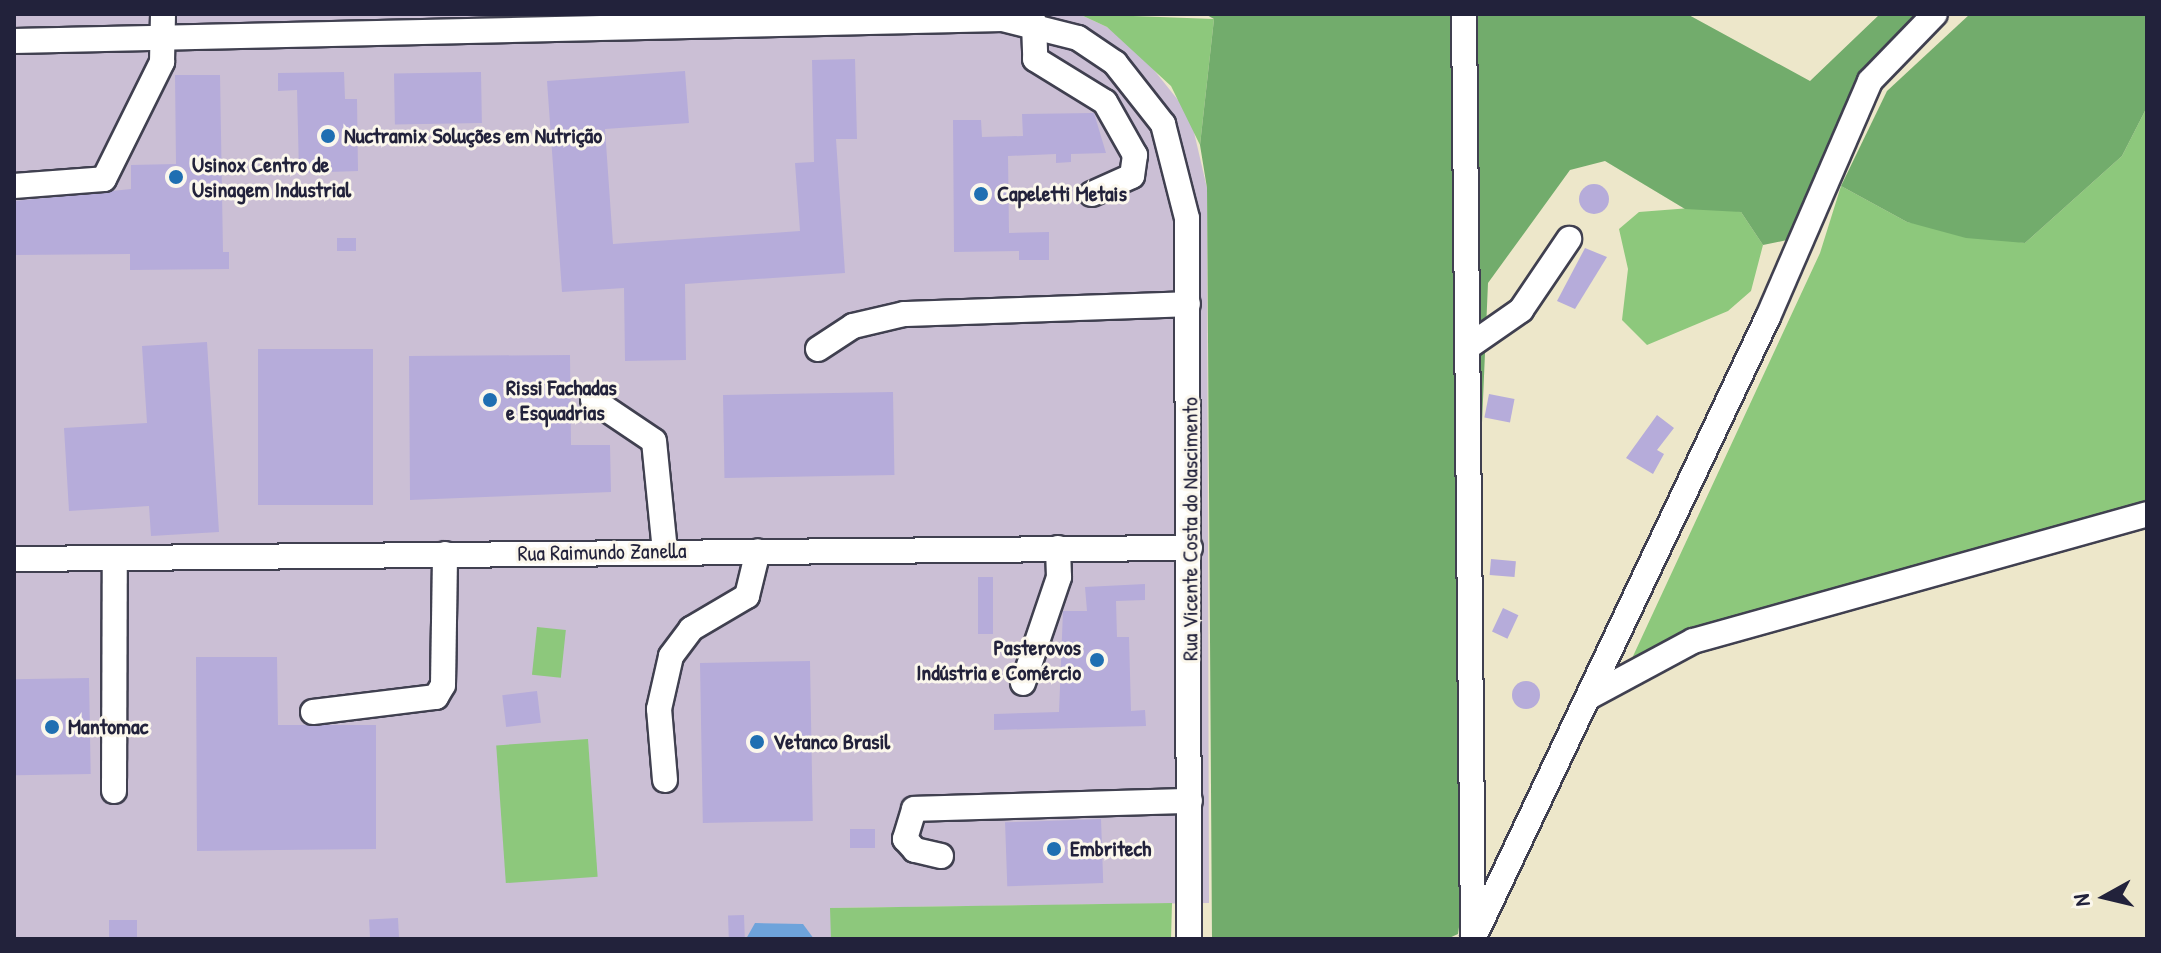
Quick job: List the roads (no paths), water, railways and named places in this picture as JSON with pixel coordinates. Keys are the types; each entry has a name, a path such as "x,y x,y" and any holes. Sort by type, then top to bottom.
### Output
{"street":[{"path":"1464,14 1473,939"},
{"path":"1473,939 1589,697 1870,81 1935,14"},
{"path":"14,41 162,24 1034,22 1035,59 1105,102 1135,155 1132,176 1092,194"},
{"name":"Rua Vicente Costa do Nascimento","path":"1034,22 1115,63 1163,124 1183,182 1188,304 1190,548 1189,939"},
{"path":"14,186 104,179 162,62 162,24"},
{"path":"1468,347 1521,310 1569,239"},
{"path":"818,349 853,326 904,314 1188,304"},
{"path":"593,400 654,441 665,552"},
{"path":"1589,697 1693,641 2147,514"},
{"path":"1023,683 1059,577 1058,548"},
{"name":"Rua Raimundo Zanella","path":"14,559 1190,548"},
{"path":"665,780 659,709 671,656 691,629 747,596 758,551"},
{"path":"313,712 436,697 443,685 445,554"},
{"path":"114,791 115,558"},
{"path":"941,856 915,850 905,839 914,809 1190,801"}],"water":[{"path":"755,923 803,924 814,939 746,939"}],"place":[{"name":"Nuctramix Soluções em Nutrição","path":"328,136"},
{"name":"Usinox Centro de Usinagem Industrial","path":"176,177"},
{"name":"Capeletti Metais","path":"981,194"},
{"name":"Rissi Fachadas e Esquadrias","path":"490,400"},
{"name":"Pasterovos Indústria e Comércio","path":"1097,660"},
{"name":"Mantomac","path":"52,727"},
{"name":"Vetanco Brasil","path":"757,742"},
{"name":"Embritech","path":"1054,849"}]}
